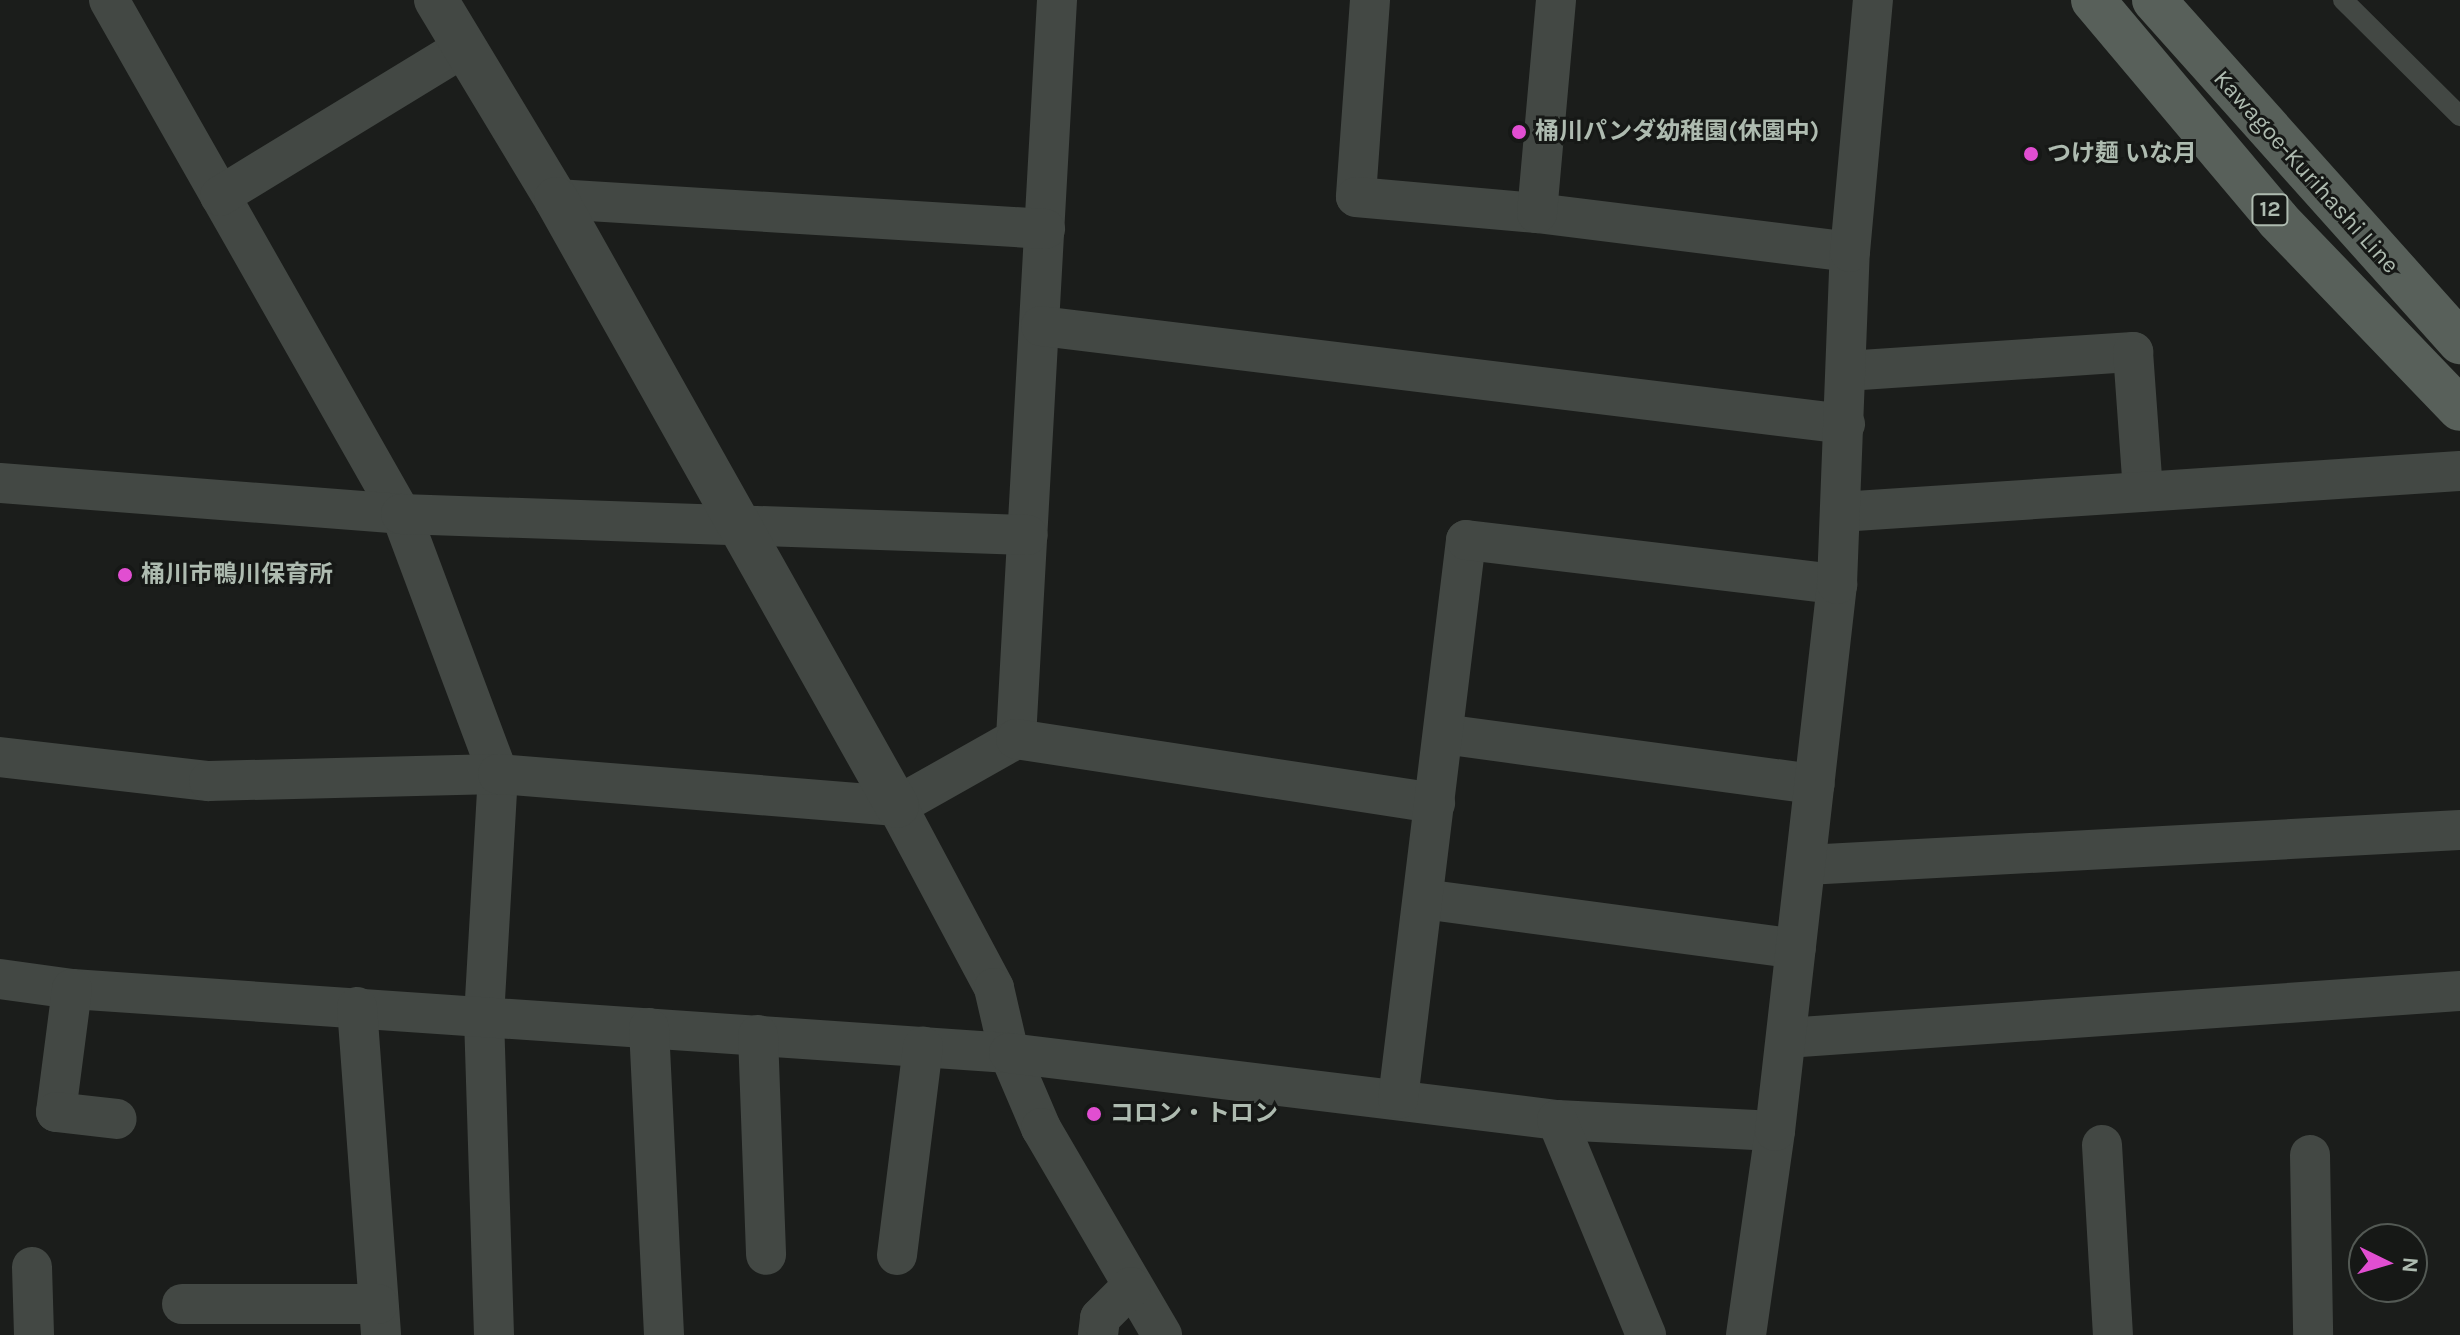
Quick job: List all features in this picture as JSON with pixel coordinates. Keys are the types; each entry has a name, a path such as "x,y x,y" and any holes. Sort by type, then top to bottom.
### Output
{"main road":[{"name":"Kawagoe-Kurihashi Line","path":"2093,0 2278,220 2460,409"},
{"name":"Kawagoe-Kurihashi Line","path":"2154,0 2460,342"}],"street":[{"path":"109,0 401,514 498,774 484,1017 494,1335"},
{"path":"436,0 556,199 734,522 897,806 994,988 1009,1053 1041,1128 1131,1287 1162,1335"},
{"path":"1016,739 1057,0"},
{"path":"1370,0 1356,197 1537,213 1850,252"},
{"path":"1537,213 1556,0"},
{"path":"1746,1335 1775,1131 1837,584 1850,252 1873,0"},
{"path":"220,196 464,47"},
{"path":"556,199 1045,229"},
{"path":"1041,326 1845,424"},
{"path":"1846,371 2133,352 2143,492"},
{"path":"1840,512 2460,471"},
{"path":"0,483 401,514 734,522 1028,535"},
{"path":"1398,1099 1466,540 1837,584"},
{"path":"1443,734 1815,784"},
{"path":"0,757 209,781 498,774 897,806 1016,739 1435,803"},
{"path":"1806,865 2460,830"},
{"path":"1423,899 1796,949"},
{"path":"0,979 72,989 1009,1053 1557,1120 1775,1131"},
{"path":"72,989 56,1112 117,1119"},
{"path":"1786,1038 2460,991"},
{"path":"182,1304 380,1319 357,1007"},
{"path":"649,1028 664,1335"},
{"path":"758,1035 766,1255"},
{"path":"897,1255 923,1047"},
{"path":"1557,1120 1646,1335"},
{"path":"2102,1145 2113,1335"},
{"path":"2310,1155 2313,1335"},
{"path":"32,1267 34,1335"},
{"path":"1098,1335 1100,1318 1131,1287"}],"lane":[{"path":"2343,0 2460,116"}],"place":[{"name":"桶川パンダ幼稚園(休園中)","path":"1519,132"},
{"name":"つけ麺 いな月","path":"2031,154"},
{"name":"桶川市鴨川保育所","path":"125,575"},
{"name":"コロン・トロン","path":"1094,1114"}]}
